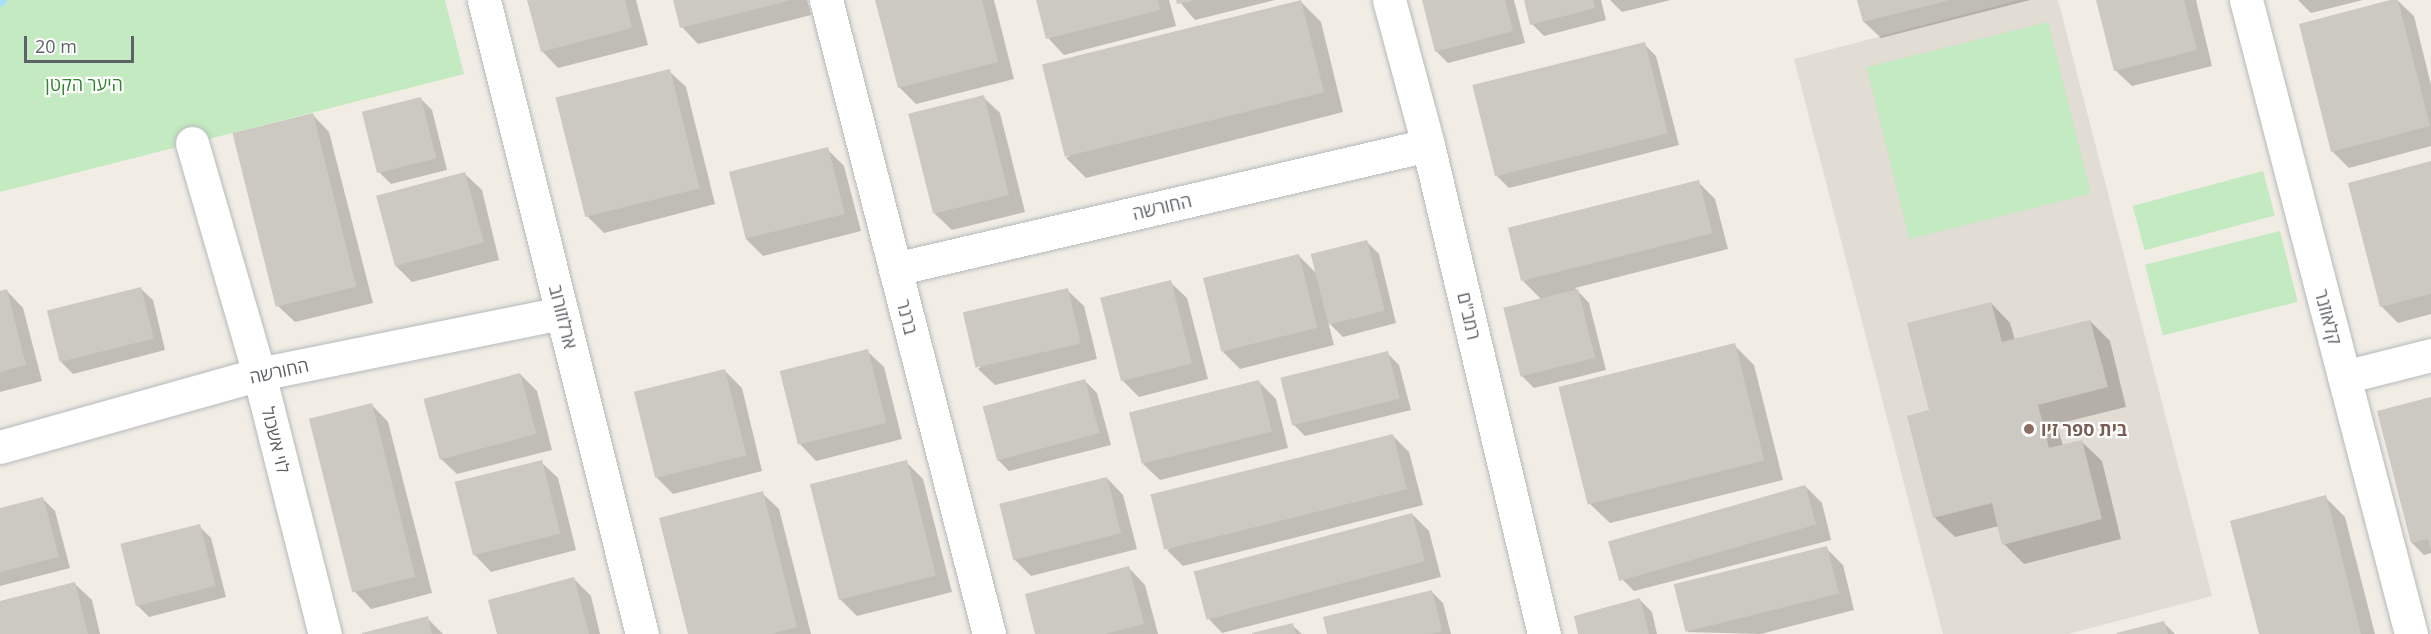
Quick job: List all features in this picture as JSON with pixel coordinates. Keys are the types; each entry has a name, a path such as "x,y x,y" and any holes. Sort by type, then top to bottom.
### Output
{"street":[{"name":"ארלוזורוב","path":"484,0 642,634"},
{"name":"ברנר","path":"826,0 989,634"},
{"name":"רמב\"ם","path":"1389,0 1428,145 1544,634"},
{"name":"קלאוזנר","path":"2246,0 2411,634"},
{"name":"לוי אשכול","path":"192,143 259,374 325,634"},
{"name":"החורשה","path":"895,268 1428,145"},
{"name":"החורשה","path":"0,447 259,374 562,314"},
{"path":"2344,378 2431,355"}],"shaded area":[{"name":"בית ספר זיו","path":"2019,0 2058,0 2212,596 2068,634 1943,634 1794,59"}],"green space":[{"name":"היער הקטן","path":"0,0 445,0 464,74 0,192"},
{"path":"2048,22 2091,194 1909,239 1867,67"},
{"path":"2263,171 2275,215 2145,250 2133,206"},
{"path":"2280,231 2298,302 2163,335 2145,265"}],"building":[{"path":"527,0 625,0 632,28 541,52"},
{"path":"673,0 788,0 788,1 680,28"},
{"path":"875,0 982,0 998,62 898,88"},
{"path":"1036,0 1158,0 1160,10 1046,39"},
{"path":"1176,0 1191,0 1192,1 1177,4"},
{"path":"1301,0 1324,92 1065,157 1042,65"},
{"path":"1422,0 1505,0 1513,31 1435,52"},
{"path":"1524,0 1593,0 1595,8 1530,25"},
{"path":"1857,0 1947,0 1947,1 1863,22"},
{"path":"2096,0 2184,0 2197,50 2114,71"},
{"path":"2390,0 2398,0 2430,126 2331,152 2299,24"},
{"path":"1645,42 1668,133 1495,176 1472,85"},
{"path":"670,69 700,188 585,217 556,98"},
{"path":"984,95 1009,195 933,214 908,114"},
{"path":"421,97 436,158 377,173 362,112"},
{"path":"313,113 356,287 276,307 232,133"},
{"path":"828,147 845,214 746,239 729,172"},
{"path":"2431,161 2431,294 2380,307 2348,183"},
{"path":"465,172 484,243 395,266 376,196"},
{"path":"1699,180 1712,233 1521,281 1508,228"},
{"path":"1367,240 1385,311 1328,325 1311,254"},
{"path":"1299,254 1317,328 1221,352 1203,278"},
{"path":"1171,280 1192,363 1121,381 1100,298"},
{"path":"141,287 154,338 60,362 47,310"},
{"path":"1068,288 1081,344 976,368 963,312"},
{"path":"7,289 26,365 0,372 0,291"},
{"path":"1578,289 1595,358 1520,377 1503,308"},
{"path":"1991,302 2002,342 2090,320 2108,387 2038,405 2049,448 2082,440 2102,519 2002,545 1992,503 1933,518 1907,416 1929,410 1907,323"},
{"path":"1735,343 1764,460 1588,504 1558,387"},
{"path":"868,349 886,423 798,445 780,371"},
{"path":"1388,351 1400,399 1292,425 1280,378"},
{"path":"725,369 747,455 655,478 634,392"},
{"path":"520,373 536,434 440,460 423,399"},
{"path":"1085,379 1099,433 997,461 983,406"},
{"path":"1259,380 1272,431 1142,464 1129,412"},
{"path":"2431,397 2430,548 2428,539 2411,543 2377,411"},
{"path":"372,403 415,577 352,592 309,419"},
{"path":"1393,434 1407,489 1164,550 1150,494"},
{"path":"542,460 560,534 473,556 455,482"},
{"path":"907,460 936,575 839,600 810,484"},
{"path":"1107,477 1121,533 1013,560 999,504"},
{"path":"1805,485 1816,524 1619,581 1608,542"},
{"path":"763,491 797,627 771,634 688,634 659,518"},
{"path":"2326,495 2361,634 2259,634 2230,521"},
{"path":"43,497 59,557 0,572 0,508"},
{"path":"1412,513 1425,561 1207,620 1194,571"},
{"path":"200,524 215,586 136,606 120,544"},
{"path":"1827,546 1839,594 1686,632 1674,584"},
{"path":"1129,566 1144,624 1105,634 1035,634 1025,594"},
{"path":"574,577 589,634 497,634 488,600"},
{"path":"75,582 88,634 0,634 0,601"},
{"path":"1432,590 1442,631 1431,634 1327,634 1323,617"},
{"path":"1640,598 1649,634 1578,634 1574,616"},
{"path":"428,616 432,634 362,634 362,633"},
{"path":"2164,621 2168,634 2116,633"},
{"path":"1293,623 1296,634 1252,634 1252,633"}],"place":[{"name":"בית ספר זיו","path":"2029,429"}]}
